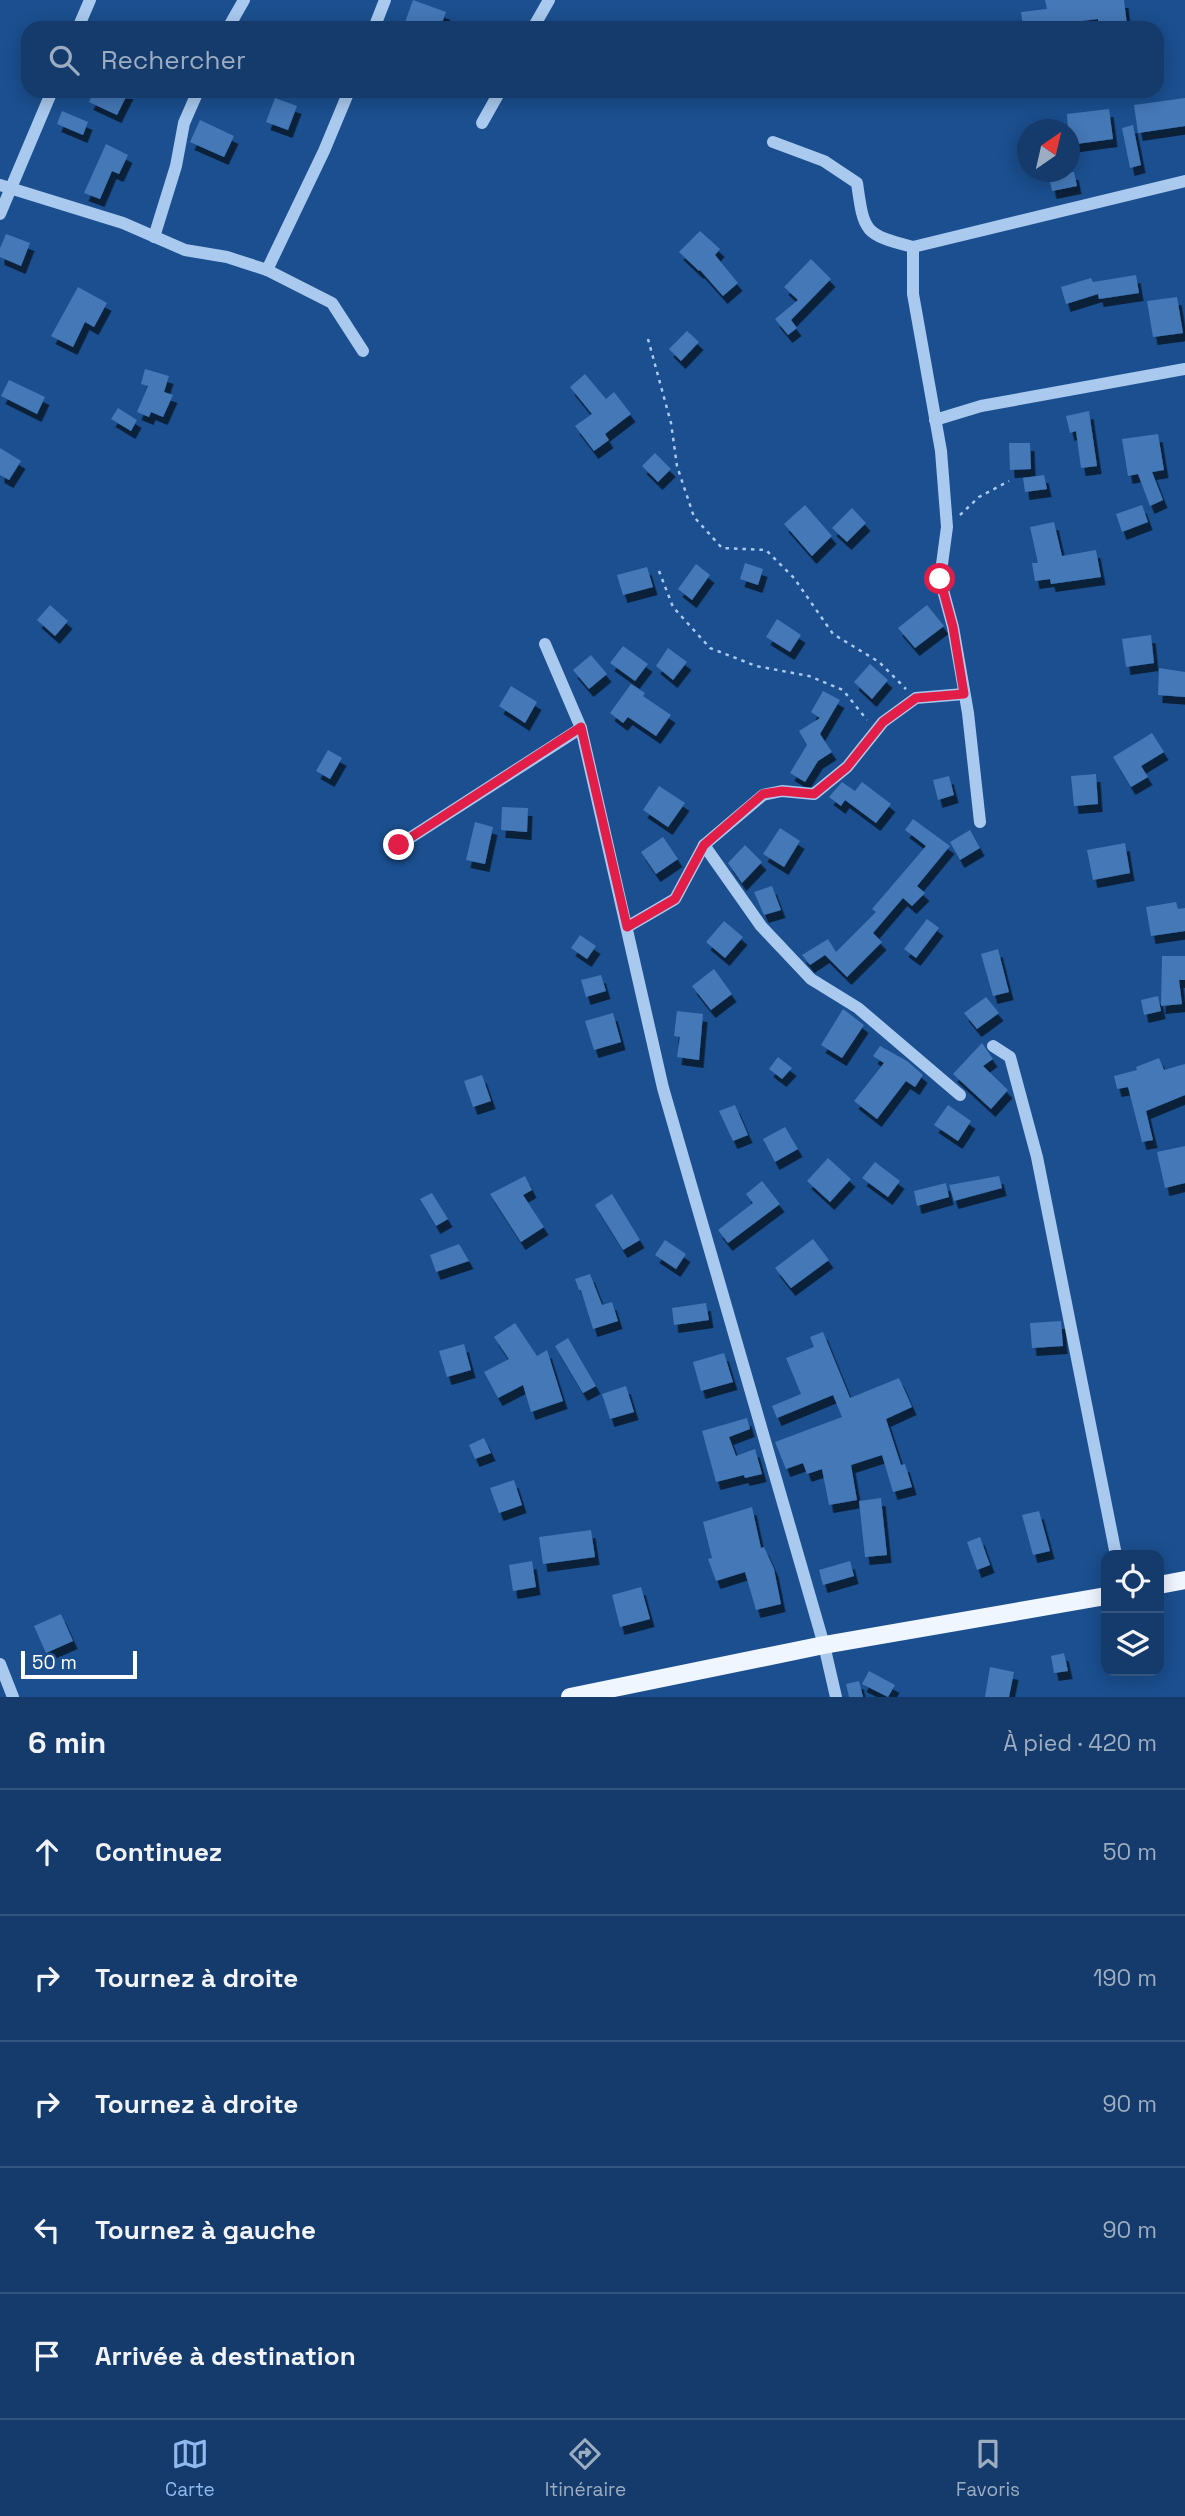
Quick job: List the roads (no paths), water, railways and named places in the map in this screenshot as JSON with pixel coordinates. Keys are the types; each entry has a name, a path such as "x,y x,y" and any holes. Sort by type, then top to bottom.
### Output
{"main road":[{"path":"1164,1584 1185,1580"},
{"path":"570,1697 824,1645 1101,1597"}],"street":[{"path":"81,21 90,0"},
{"path":"232,21 244,0"},
{"path":"377,21 385,0"},
{"path":"537,21 548,0"},
{"path":"0,214 5,188 48,98"},
{"path":"154,237 176,166 184,124 195,98"},
{"path":"267,270 346,98"},
{"path":"482,123 496,98"},
{"path":"773,142 824,161 857,183 862,221 876,237 913,247 1185,181"},
{"path":"5,188 123,223 185,250 227,257 267,270 331,303 363,351"},
{"path":"913,247 913,294 941,451 947,527 940,579 953,627 980,822"},
{"path":"935,420 981,406 1185,369"},
{"path":"545,644 581,727 663,1088 824,1645 836,1697"},
{"path":"627,927 675,899 704,845 763,794 782,791 814,794 847,767 883,722 916,698 964,694"},
{"path":"399,845 581,727"},
{"path":"704,845 761,926 811,979 858,1007 960,1096"},
{"path":"993,1046 1010,1058 1037,1157 1115,1550"},
{"path":"0,1664 13,1697"}]}
